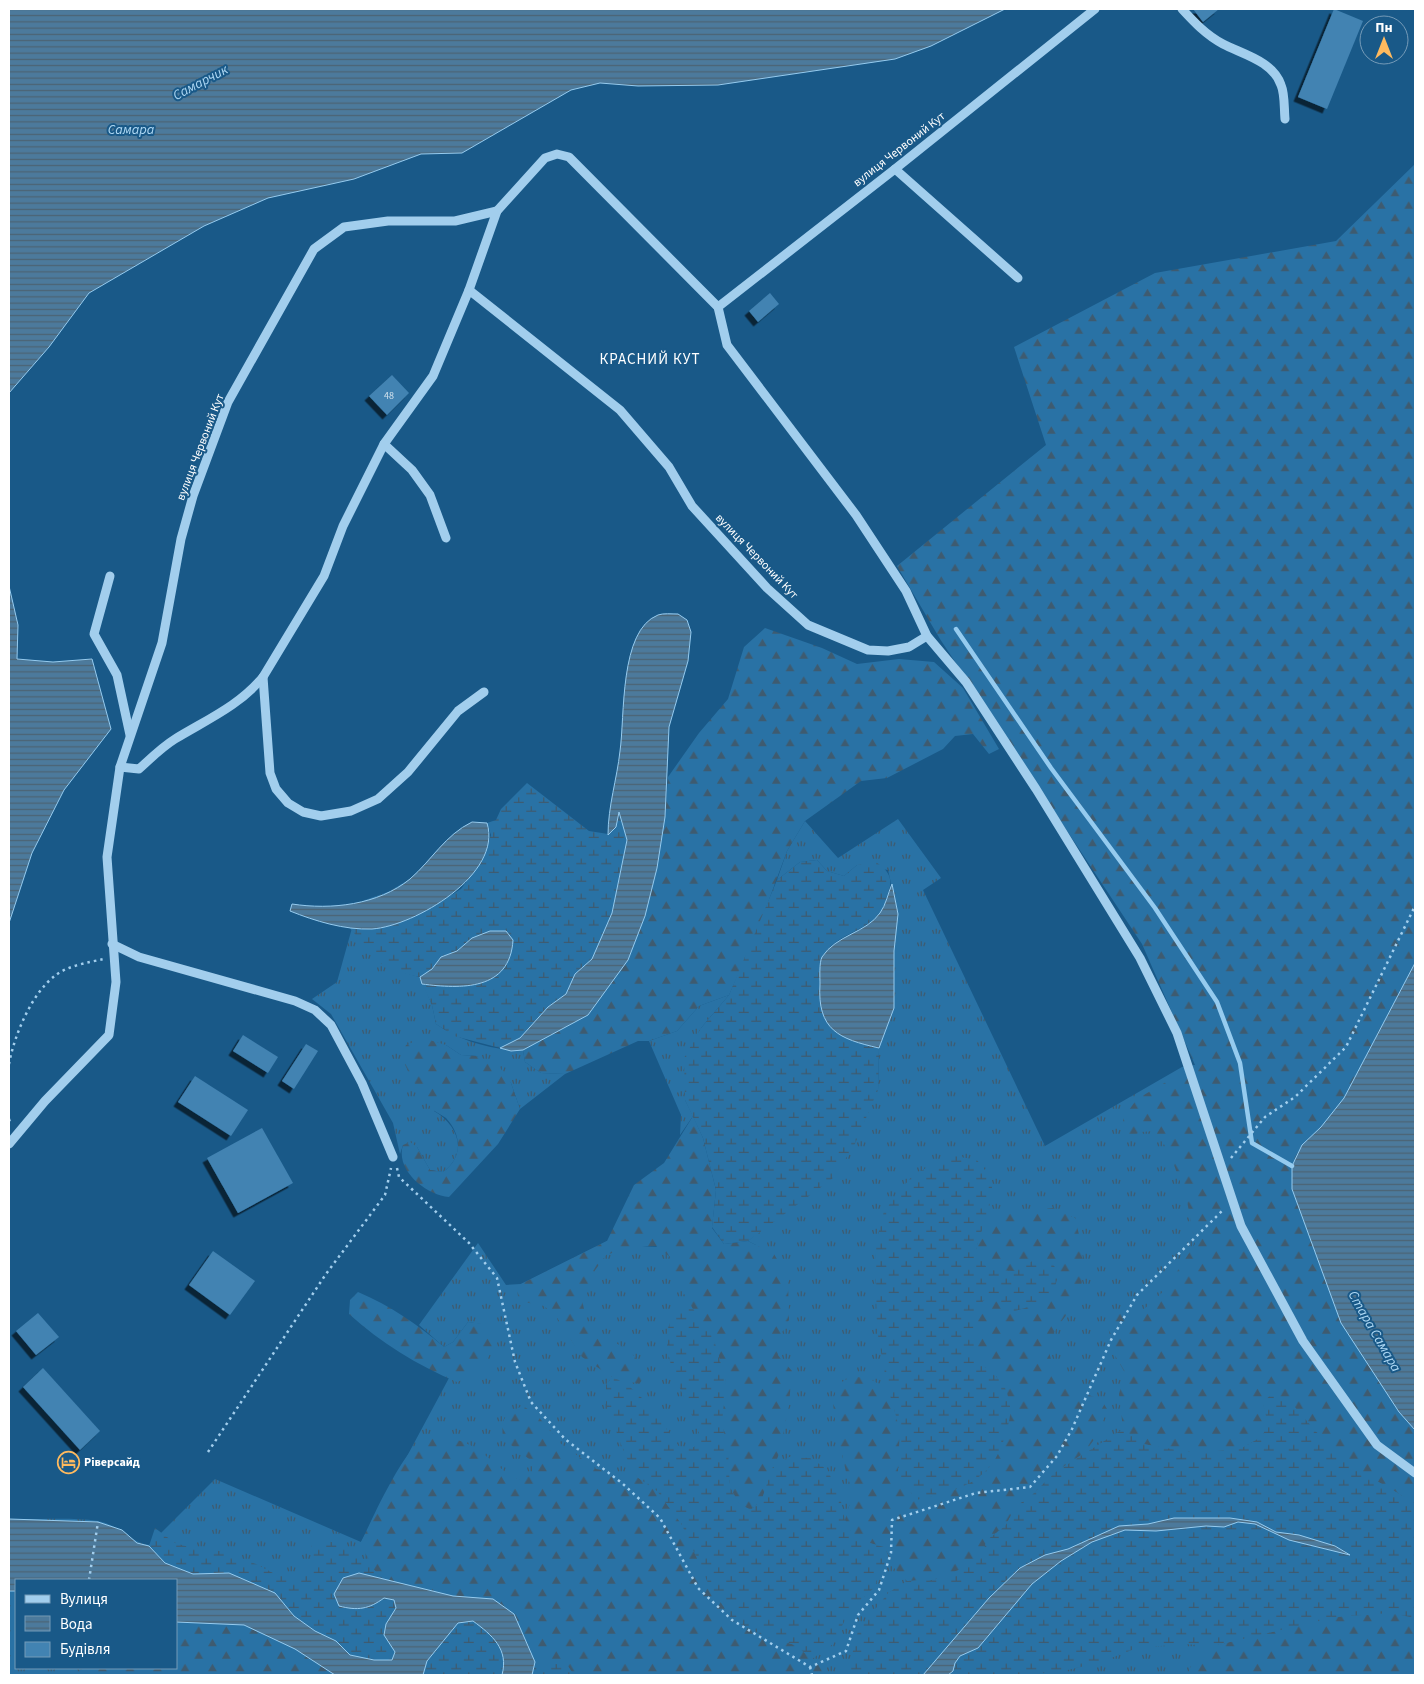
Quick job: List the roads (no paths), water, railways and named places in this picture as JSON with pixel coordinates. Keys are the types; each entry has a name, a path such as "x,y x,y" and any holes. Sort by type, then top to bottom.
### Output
{"street":[{"name":"вулиця Червоний Кут","path":"718,307 1095,9"},
{"path":"1182,9 1201,29 1223,44 1248,54 1271,71 1281,84 1285,119"},
{"path":"120,767 139,769 173,740 220,714 251,692 263,677 324,576 343,526 384,444 433,376 469,290 497,211 545,158 557,154 569,157 718,307 727,345 856,514 906,591 926,636 966,682 1036,789 1140,958 1177,1033 1241,1226 1303,1341 1377,1445 1415,1473"},
{"path":"895,169 1018,278"},
{"name":"вулиця Червоний Кут","path":"9,1144 45,1101 109,1035 116,982 107,857 120,767 162,643 182,539 193,496 228,402 314,249 344,227 388,221 455,221 497,211"},
{"name":"вулиця Червоний Кут","path":"469,290 620,410 669,468 692,506 767,588 808,625 868,650 888,651 909,647 926,636"},
{"path":"384,444 412,470 430,495 446,538"},
{"path":"110,576 94,634 117,675 130,735"},
{"path":"263,677 270,772 276,789 288,803 303,812 321,816 350,810 378,799 408,772 458,711 484,692"},
{"path":"112,944 140,957 295,1001 315,1010 331,1024 357,1074 393,1157"}],"water":[{"name":"Самара","path":"9,9 1005,9 931,46 895,59 718,85 638,86 600,83 571,90 462,153 421,154 354,179 268,198 204,226 89,293 49,347 9,393"},
{"path":"9,586 18,625 17,659 53,662 92,659 111,729 64,790 32,853 9,923"},
{"path":"660,614 678,614 687,620 691,632 688,661 669,727 665,817 657,868 645,916 628,960 588,1015 523,1050 511,1051 500,1048 520,1038 548,1007 566,994 575,974 592,959 612,913 627,840 619,812 616,827 608,835 608,824 620,751 626,676 630,656 636,638 645,624"},
{"path":"472,822 487,823 488,842 482,861 469,878 452,894 432,908 390,926 372,929 330,924 290,911 292,904 338,906 354,904 384,895 410,879 446,841 462,827"},
{"path":"892,884 898,914 894,951 894,1008 879,1048 852,1041 842,1036 833,1030 827,1022 822,1012 820,1000 820,966 822,957 835,944 874,920 885,903"},
{"path":"490,931 506,931 513,940 510,957 503,969 493,978 467,986 422,984 420,977 432,969 441,957 457,951 472,938"},
{"name":"Стара Самара","path":"1415,963 1415,1430 1399,1412 1341,1323 1292,1189 1292,1166 1302,1145 1321,1127 1344,1098"},
{"path":"1174,1518 1230,1518 1257,1522 1276,1532 1299,1535 1335,1546 1350,1555 1289,1540 1255,1524 1238,1522 1224,1527 1206,1526 1156,1531 1125,1530 1092,1542 1061,1561 1032,1584 978,1648 960,1656 955,1663 953,1671 948,1675 923,1675 989,1598 1020,1568 1045,1555 1068,1549 1119,1526 1148,1524"},
{"path":"9,1519 98,1522 122,1530 137,1543 149,1546 165,1563 193,1574 229,1573 275,1593 294,1616 315,1631 336,1641 350,1655 374,1660 392,1660 395,1652 384,1635 386,1624 396,1608 394,1600 384,1598 373,1605 363,1608 339,1606 334,1594 343,1578 359,1573 453,1596 493,1599 514,1614 535,1662 532,1675 502,1675 504,1666 501,1650 492,1637 473,1621 458,1623 427,1661 423,1675 335,1675 295,1649 244,1625 178,1622 178,1579 15,1579 15,1591 9,1591"}],"waterway":[{"path":"956,629 1051,768 1155,908 1217,1002 1240,1063 1252,1143 1292,1166"}],"place":[{"name":"Ріверсайд","path":"68,1462"}],"district":[{"name":"КРАСНИЙ КУТ","path":"650,359"}],"water label":[{"name":"Самарчик","path":"200,82"}]}
